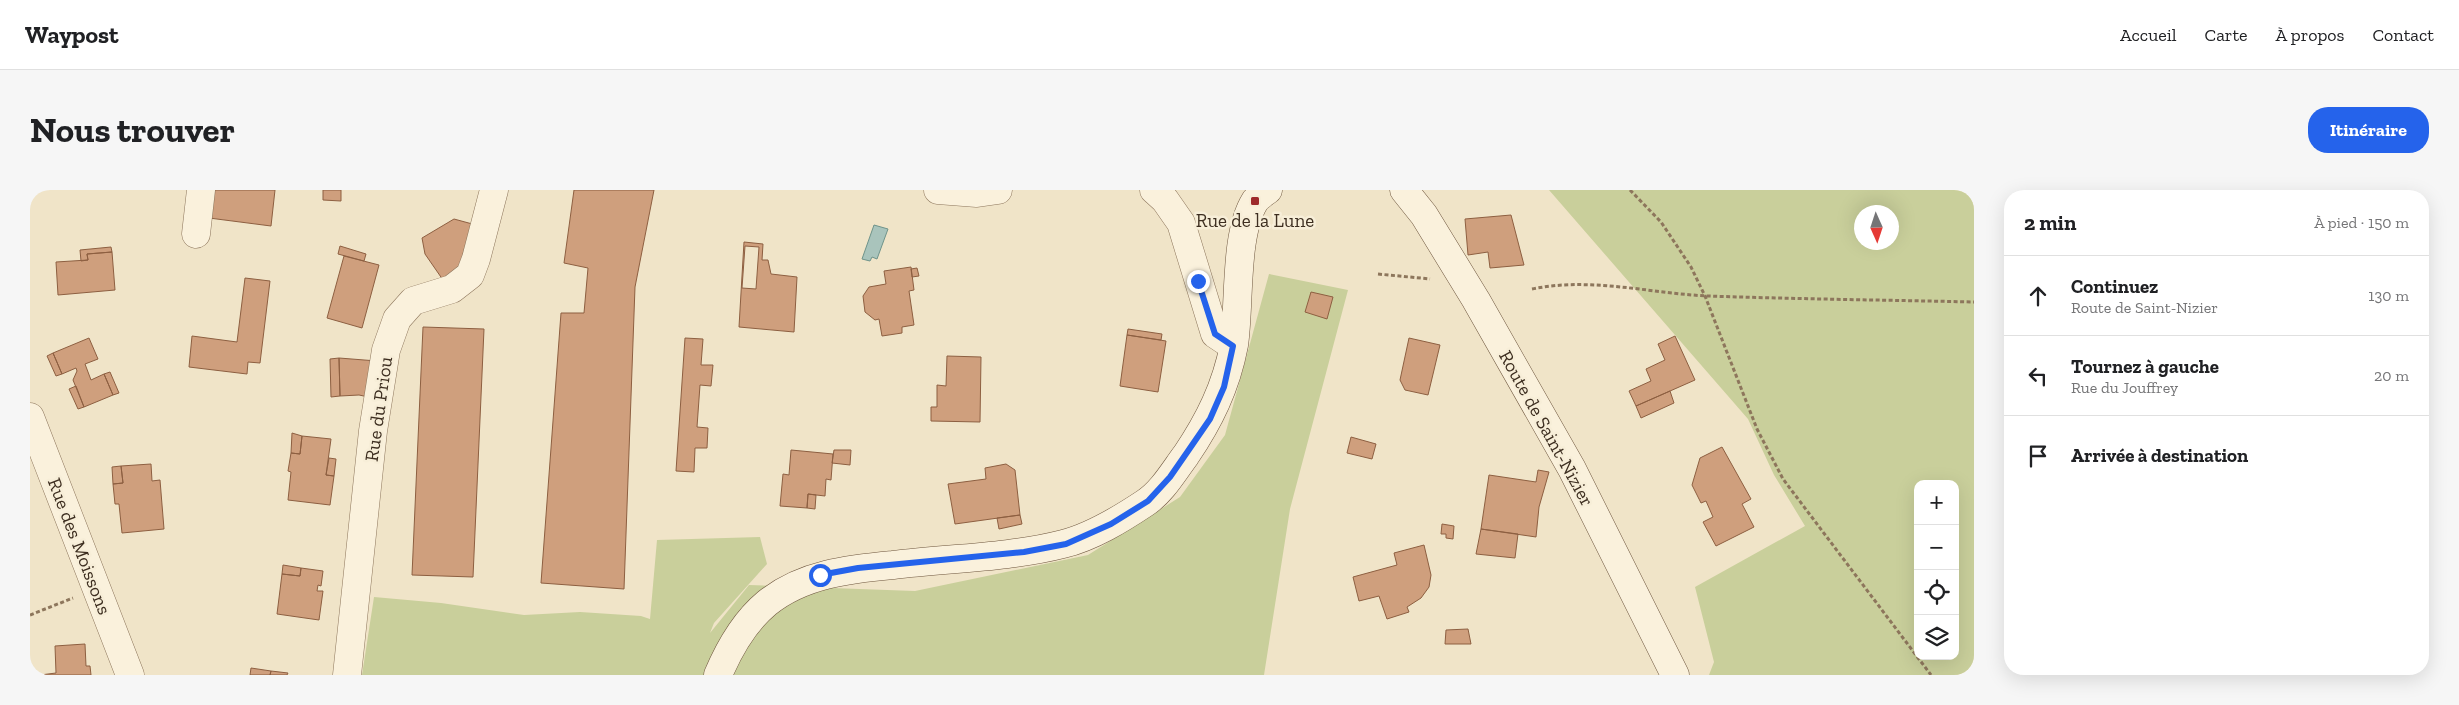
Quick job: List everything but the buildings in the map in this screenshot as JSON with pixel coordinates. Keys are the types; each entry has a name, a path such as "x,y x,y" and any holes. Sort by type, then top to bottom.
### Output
{"main road":[{"path":"196,234 201,190"},
{"name":"Rue du Priou","path":"347,675 373,431 386,350 397,319 413,301 452,289 470,275 494,190"},
{"path":"938,190 977,193 998,190"},
{"path":"1154,190 1165,200 1181,223 1215,334 1233,346"},
{"path":"718,675 725,657 743,628 767,603 820,575 858,568 1024,552 1066,544 1111,524 1148,501 1170,477 1210,419 1224,387 1233,346 1243,235 1256,201 1268,190"},
{"name":"Route de Saint-Nizier","path":"1404,190 1424,215 1476,300 1572,469 1675,675"},
{"name":"Rue des Moissons","path":"30,417 130,675"}],"path":[{"path":"1630,190 1661,222 1677,244 1705,296 1757,429 1783,479 1931,675"},
{"path":"1378,274 1440,280"},
{"path":"1532,289 1552,285 1622,287 1705,296 1974,302"},
{"path":"30,615 96,589"}],"green space":[{"path":"1549,190 1974,190 1974,675 1709,675 1714,662 1695,587 1805,526 1774,475 1748,419"},
{"path":"1269,274 1348,290 1290,509 1264,675 362,675 374,597 441,603 524,615 580,612 641,616 650,619 657,540 760,537 767,564 714,623 710,633 749,585 915,591 1088,555 1180,497 1225,435"}],"water":[{"path":"874,225 888,229 877,259 872,257 870,261 862,259"}],"place":[{"name":"Rue de la Lune","path":"1255,201"}],"route":[{"path":"820,575 858,568 1024,552 1066,544 1111,524 1148,501 1170,477 1210,419 1224,387 1233,346 1215,334 1198,281"}]}
